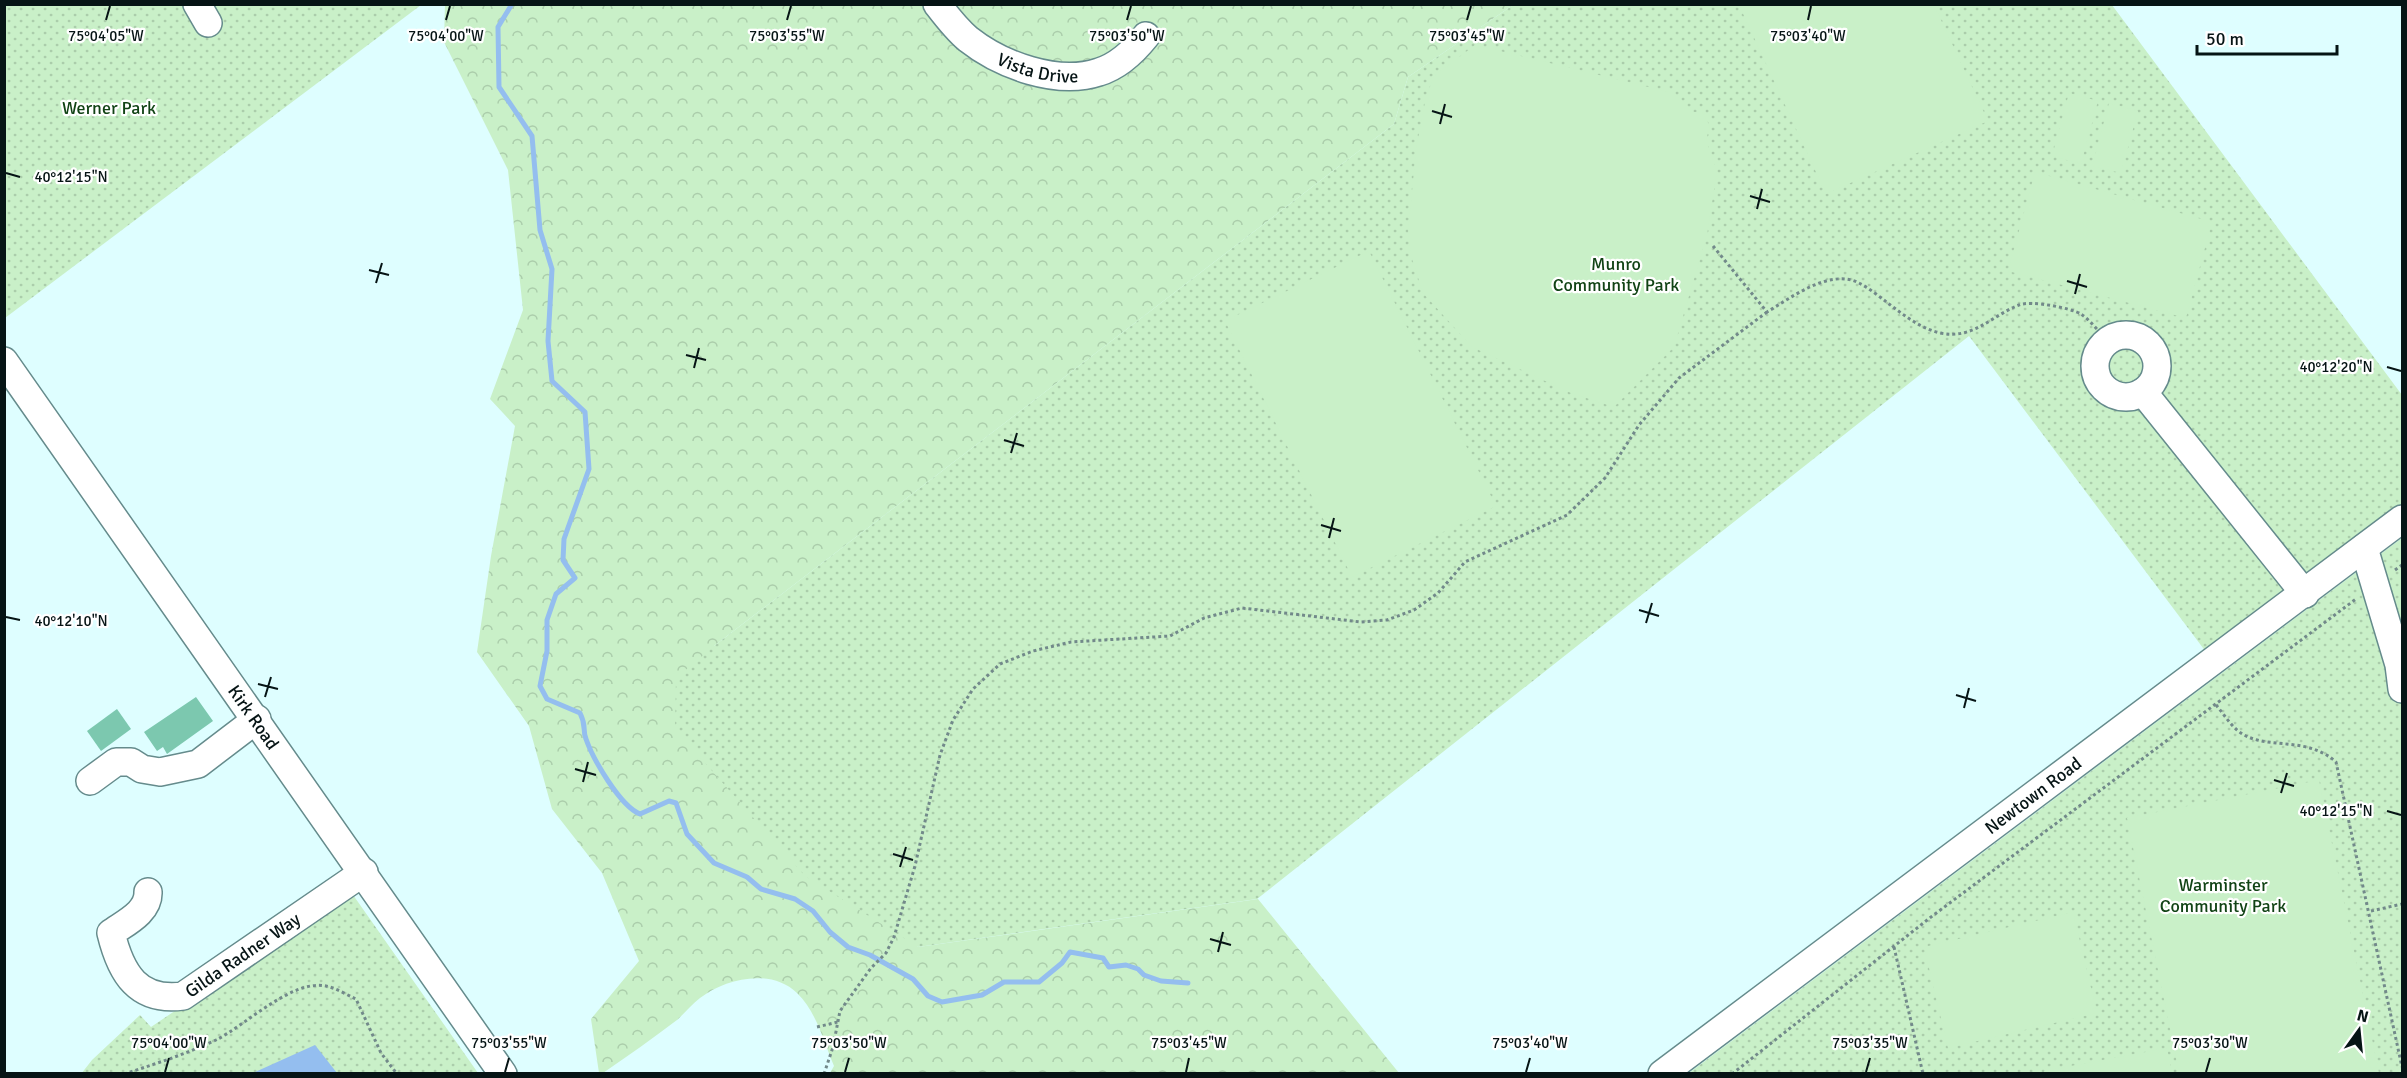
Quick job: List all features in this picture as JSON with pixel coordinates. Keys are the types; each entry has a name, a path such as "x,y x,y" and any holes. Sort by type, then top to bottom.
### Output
{"street":[{"name":"Vista Drive","path":"937,4 960,31 983,49 1026,69 1060,75 1080,76 1108,68 1136,48 1146,36"},
{"path":"2127,334 2137,336 2152,349 2157,370 2154,380 2143,392 2129,397 2118,396 2100,385 2096,376 2095,356 2108,340 2127,334"},
{"name":"Kirk Road","path":"4,361 257,719 503,1074"},
{"path":"2143,392 2304,594"},
{"name":"Newtown Road","path":"1662,1074 1994,822 2403,519"},
{"path":"2364,548 2402,680"},
{"path":"90,781 116,762 131,762 142,769 160,772 198,764 257,719"},
{"name":"Gilda Radner Way","path":"148,892 149,901 144,909 111,933 116,956 135,984 148,995 170,998 183,996 364,872"}],"path":[{"path":"1713,246 1767,312"},
{"path":"824,1074 840,1011 871,968 886,953 904,904 940,755 952,720 973,689 1000,664 1033,651 1071,642 1170,636 1204,618 1242,608 1361,622 1387,620 1414,610 1438,593 1465,562 1567,515 1605,478 1639,424 1679,378 1767,312 1800,292 1828,281 1842,279 1858,282 1908,319 1940,333 1962,334 1982,327 2022,303 2054,306 2081,314 2108,340"},
{"path":"1732,1074 1894,947 2403,564"},
{"path":"2217,705 2238,731 2259,741 2293,743 2324,751 2336,762 2371,911 2403,1067"},
{"path":"2371,911 2403,904"},
{"path":"1894,947 1923,1074"},
{"path":"124,1074 180,1056 217,1039 275,1001 300,989 326,985 356,999 381,1053 397,1074"},
{"path":"818,1027 838,1022"}],"green space":[{"path":"445,4 1513,5 1408,77 1394,124 714,646 918,947 1258,899 1399,1073 830,1073 834,1066 819,1027 804,1000 786,985 762,978 735,981 711,991 697,1000 677,1020 603,1073 599,1073 591,1019 639,961 602,873 552,809 529,726 477,652 491,556 515,426 490,399 523,310 508,170 444,42"},
{"name":"Werner Park","path":"5,5 421,5 5,318"},
{"name":"Munro Community Park","path":"1513,5 2112,5 2402,395 2402,506 2206,652 1969,336 1257,899 918,947 805,876 675,729 676,678 714,646 1394,124 1408,77"},
{"path":"1739,5 1934,5 1988,121 1826,194"},
{"path":"1475,45 1669,92 1689,112 1702,112 1710,126 1706,140 1717,171 1707,235 1674,347 1614,407 1571,393 1472,347 1423,293 1412,259 1408,234 1416,149 1426,97 1434,76"},
{"path":"2069,93 2098,101 2081,164 2052,156"},
{"path":"2109,103 2138,111 2121,173 2092,166"},
{"path":"2035,172 2212,222 2186,318 2008,271"},
{"path":"1369,251 1496,506 1352,577 1225,321"},
{"name":"Warminster Community Park","path":"2402,538 2402,1073 1689,1073"},
{"path":"2319,780 2379,1073 2179,1073 2127,818"},
{"path":"351,892 478,1073 81,1074 92,1060 140,1015 151,1027"},
{"path":"2073,912 2097,1013 1948,1048 1924,947"},
{"path":"2167,1048 2172,1073 2045,1073 2044,1071"}],"water":[{"path":"315,1045 337,1073 253,1073"}],"building":[{"path":"196,697 213,721 167,754 163,747 157,751 144,732"},
{"path":"117,709 131,729 101,751 87,731"}],"waterway":[{"path":"512,4 498,27 499,87 532,136 540,230 552,269 548,341 552,381 585,412 589,469 564,539 563,560 575,578 556,594 547,620 547,651 540,686 547,699 580,713 585,736 595,758 608,781 632,809 640,814 669,801 676,803 687,834 714,863 747,877 761,889 795,899 813,911 830,932 848,947 870,955 913,979 928,996 942,1002 982,995 1004,982 1039,982 1062,963 1070,952 1103,958 1109,967 1126,965 1161,981 1188,983"}]}
